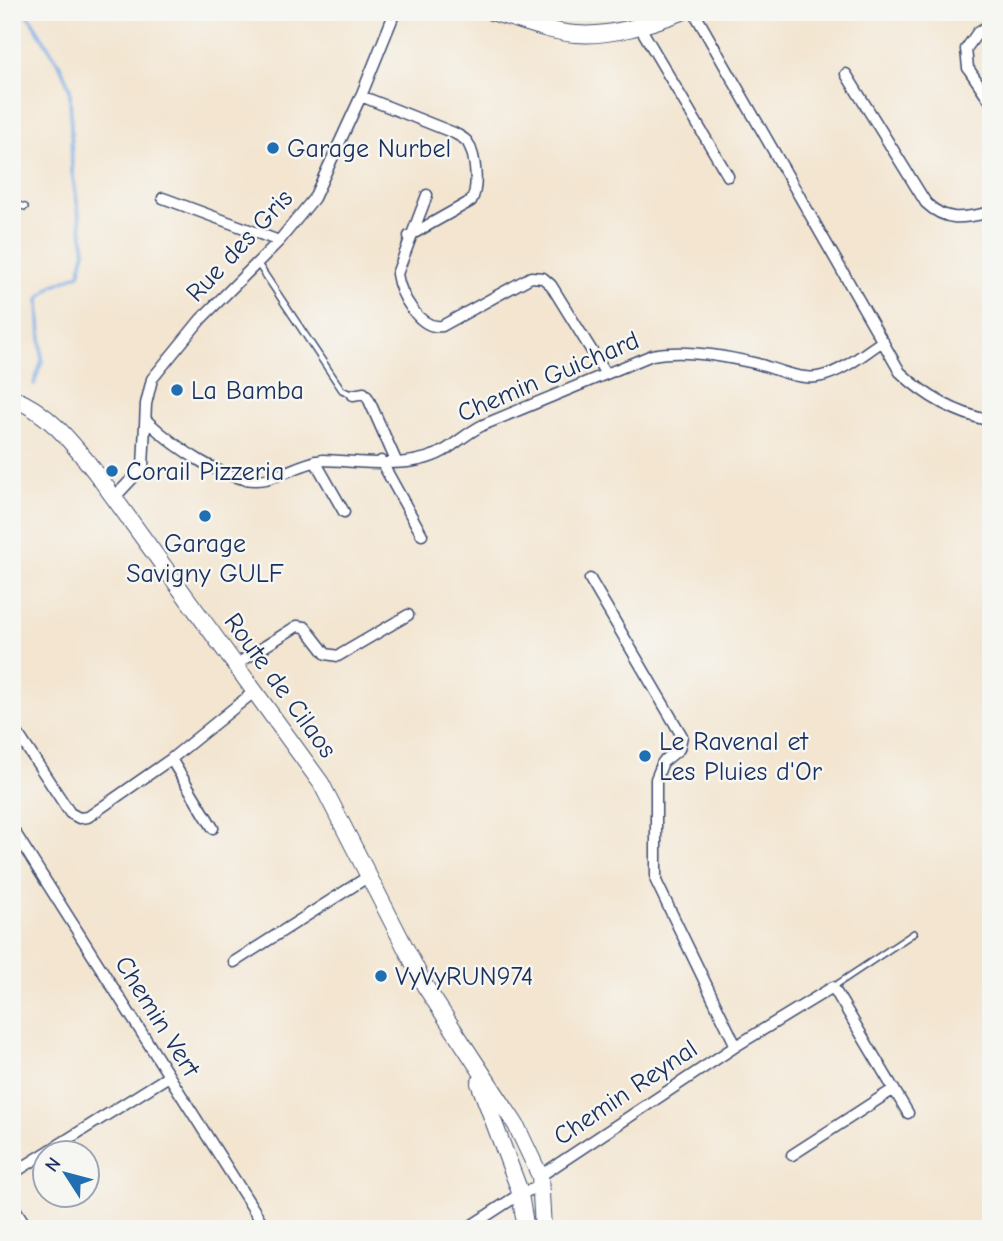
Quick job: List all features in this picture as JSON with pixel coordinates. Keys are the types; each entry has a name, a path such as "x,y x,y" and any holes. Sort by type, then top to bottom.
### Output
{"main road":[{"path":"491,12 575,34 608,33 640,27 682,12"},
{"name":"Route de Cilaos","path":"12,398 24,402 59,429 114,498 237,664 321,783 425,986 492,1099 516,1125 540,1181 543,1229"},
{"name":"Route de Cilaos","path":"492,1099 520,1194 526,1229"}],"street":[{"name":"Rue des Gris","path":"114,498 127,488 143,467 146,404 152,379 201,319 279,241 314,198 361,96 395,12"},
{"path":"694,12 900,372 949,408 991,421"},
{"path":"991,24 978,32 966,49 968,68 991,102"},
{"path":"640,27 728,176"},
{"path":"846,74 926,202 937,213 951,219 991,212"},
{"path":"361,96 454,133 464,138 470,148 476,187 471,201 409,236"},
{"path":"427,195 399,263 399,285 427,324 442,326 531,277 538,276 551,285 606,374"},
{"path":"163,198 279,241"},
{"name":"Chemin Guichard","path":"147,421 182,452 243,478 265,479 314,461 412,462 447,449 472,430 652,355 672,353 753,363 804,377 821,376 840,369 883,341"},
{"path":"354,395 364,393 368,397 396,461"},
{"path":"314,461 344,512"},
{"path":"381,461 422,535"},
{"path":"590,579 682,736 679,749 663,762 656,779 656,881 736,1046"},
{"path":"237,664 297,626 305,627 326,654 338,656 408,615"},
{"path":"12,725 70,813 79,818 88,817 171,759 255,691"},
{"path":"171,759 213,828"},
{"name":"Chemin Vert","path":"12,828 266,1229"},
{"path":"234,962 369,876"},
{"path":"833,987 908,1113"},
{"name":"Chemin Reynal","path":"466,1229 736,1046 833,987"},
{"path":"12,1174 169,1076"},
{"path":"792,1155 894,1089"},
{"path":"12,1204 28,1229"}],"lane":[{"path":"12,204 25,207"},
{"path":"257,263 342,390 354,395"},
{"path":"833,987 914,933"}],"waterway":[{"path":"26,12 61,67 70,89 72,171 85,251 79,274 52,286 39,299 42,361 34,384"},
{"path":"12,500 19,452"}],"place":[{"name":"Garage Nurbel","path":"273,148"},
{"name":"La Bamba","path":"177,390"},
{"name":"Corail Pizzeria","path":"112,471"},
{"name":"Garage Savigny GULF","path":"205,516"},
{"name":"Le Ravenal et Les Pluies d'Or","path":"645,756"},
{"name":"VyVyRUN974","path":"381,976"}]}
